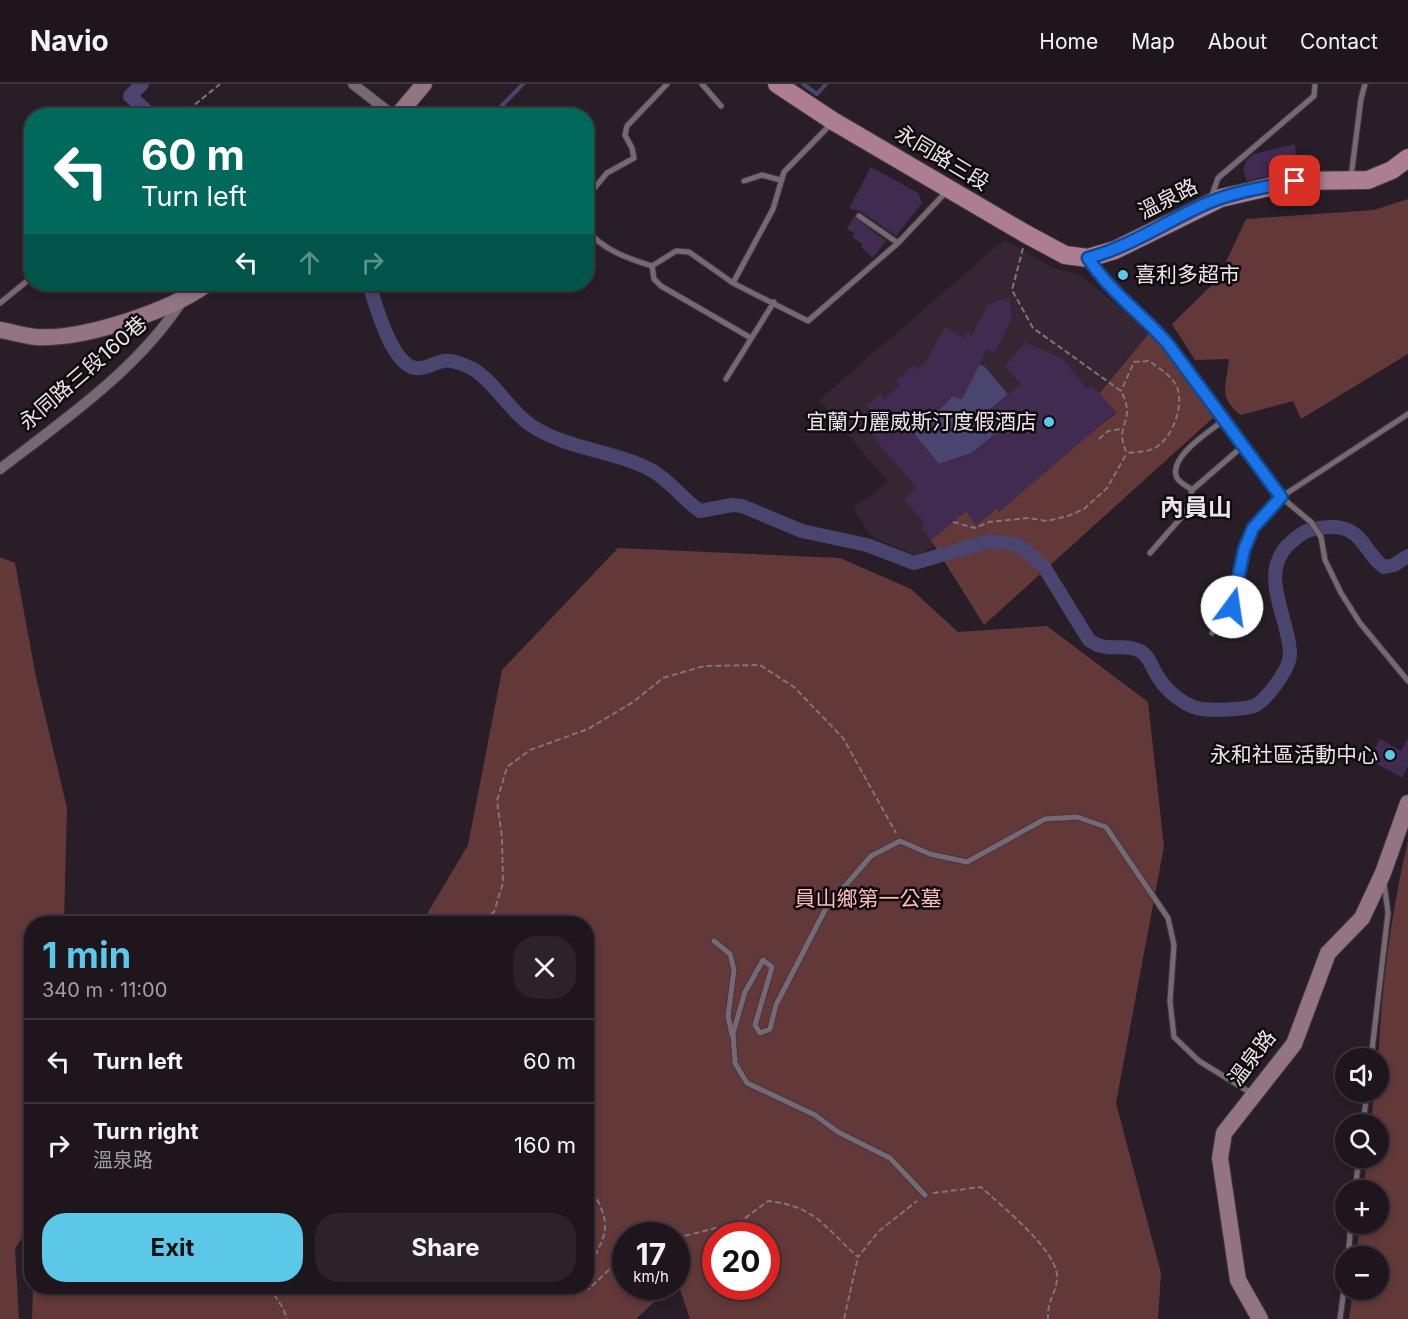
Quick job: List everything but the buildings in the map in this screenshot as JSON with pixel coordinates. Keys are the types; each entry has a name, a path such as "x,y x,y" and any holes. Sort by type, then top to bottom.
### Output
{"main road":[{"name":"永同路三段","path":"777,84 833,121 1026,234 1065,255 1088,258"},
{"name":"溫泉路","path":"1088,258 1115,250 1209,202 1249,190 1295,181 1368,180 1384,174 1408,158"}],"street":[{"path":"353,84 384,108"},
{"path":"402,108 424,84"},
{"path":"0,330 38,337 73,333 138,319 196,291"},
{"name":"永同路三段160巷","path":"0,469 126,366 161,332 184,298"},
{"name":"溫泉路","path":"1260,1319 1238,1280 1220,1158 1224,1133 1294,1044 1328,952 1362,918 1383,873 1408,803"}],"lane":[{"path":"594,188 607,173 634,158 625,135 627,126 667,84"},
{"path":"702,84 721,106"},
{"path":"1209,202 1218,178 1314,96 1316,84"},
{"path":"1351,181 1361,99 1365,84"},
{"path":"733,283 773,209 784,172 833,121"},
{"path":"744,181 762,175 780,180"},
{"path":"594,236 604,245 631,260 652,266 676,250 689,252 733,283 774,302 807,321 898,243 949,188"},
{"path":"859,216 898,243"},
{"path":"1088,258 1103,281 1149,322 1168,344 1226,419 1281,497 1311,522 1321,537 1325,560 1341,594 1360,623 1408,681"},
{"path":"652,266 654,279 661,286 752,338"},
{"path":"0,303 24,284"},
{"path":"726,379 774,302"},
{"path":"1212,633 1232,607 1244,550 1253,528 1281,497 1408,414"},
{"path":"1192,490 1178,480 1175,471 1178,458 1226,419"},
{"path":"1150,553 1186,512 1192,490 1244,445"},
{"path":"925,1195 890,1158 838,1132 815,1115 747,1083 735,1063 733,1033 745,992 763,960 772,967 755,1025 760,1033 770,1029 776,1005 826,908 871,856 900,841 930,854 967,862 1045,819 1077,817 1106,827 1168,918 1174,945 1170,1001 1174,1037 1199,1061 1253,1094"},
{"path":"1372,1048 1388,913 1383,873"},
{"path":"714,941 730,954 734,970 728,1016 734,1045"},
{"path":"1340,1319 1343,1300"}],"path":[{"path":"191,108 220,84"},
{"path":"1026,234 1012,290 1033,328 1121,391 1128,405 1129,416 1122,429 1122,442 1127,453"},
{"path":"1121,391 1134,362 1149,361 1166,373 1178,389 1179,409 1170,431 1155,448 1127,453"},
{"path":"1100,439 1108,431 1122,429"},
{"path":"953,522 975,528 989,522 1028,518 1047,521 1068,516 1084,509 1107,488 1127,453"},
{"path":"488,916 494,912 503,883 502,837 497,801 507,767 530,750 588,729 633,702 663,678 704,666 760,665 794,687 843,738 900,841"},
{"path":"844,1319 858,1257 879,1231 925,1195 981,1187 1022,1222 1057,1270 1058,1281 1047,1304 1048,1319"},
{"path":"594,1194 604,1211 606,1235 594,1257"},
{"path":"690,1234 740,1222 768,1201 785,1203 803,1209 824,1223 858,1257"},
{"path":"594,1284 612,1267"},
{"path":"273,1294 283,1308 286,1319"}],"shaded area":[{"name":"宜蘭力麗威斯汀度假酒店","path":"1004,240 1056,269 1079,274 1150,332 1100,393 1116,412 975,528 956,533 917,556 872,537 853,508 888,482 819,400"},
{"path":"979,365 984,366 1008,394 986,413 1000,430 972,453 939,464 914,434 953,396 962,399"}],"green space":[{"path":"1408,199 1408,354 1301,419 1293,401 1241,415 1226,397 1229,359 1195,360 1172,324 1218,279 1246,219 1374,210"},
{"path":"1150,332 1214,417 984,625 931,540 966,511 976,525 1116,413 1099,394"},
{"name":"員山鄉第一公墓","path":"618,548 840,558 911,589 958,632 1047,626 1148,702 1164,846 1116,1103 1161,1273 1158,1319 690,1319 684,1300 690,1300 690,1222 612,1222 612,1300 656,1300 636,1319 32,1319 33,1294 594,1294 594,916 426,916 468,845 502,670"},
{"path":"0,557 15,563 36,677 67,808 64,916 24,916 24,1234 15,1249 19,1319 0,1319"},
{"path":"1408,841 1408,1319 1349,1319 1352,1300 1389,1300 1389,1246 1357,1246 1359,1234 1389,1234 1389,1180 1364,1180 1366,1168 1389,1168 1389,1114 1372,1114 1373,1102 1389,1102 1389,1048 1379,1048 1380,1030 1386,966"}],"waterway":[{"path":"142,84 130,96 143,108"},
{"path":"500,108 523,84"},
{"path":"803,84 817,94 826,84"},
{"path":"371,291 389,339 401,359 408,365 421,368 447,361 473,369 532,426 561,440 622,458 651,470 700,511 732,505 742,506 802,531 867,545 914,563 990,541 1019,545 1044,567 1089,640 1102,646 1127,647 1140,651 1146,656 1165,687 1180,700 1197,708 1226,710 1256,705 1267,696 1283,674 1290,653 1275,578 1277,564 1283,551 1295,539 1308,531 1336,527 1355,534 1384,567 1394,565 1408,556"}],"place":[{"name":"喜利多超市","path":"1123,275"},
{"name":"宜蘭力麗威斯汀度假酒店","path":"1049,422"},
{"name":"永和社區活動中心","path":"1390,755"}],"district":[{"name":"內員山","path":"1196,508"}],"route":[{"path":"1232,607 1244,550 1253,528 1281,497 1168,344 1149,322 1103,281 1088,258 1115,250 1209,202 1249,190 1295,181"}]}
